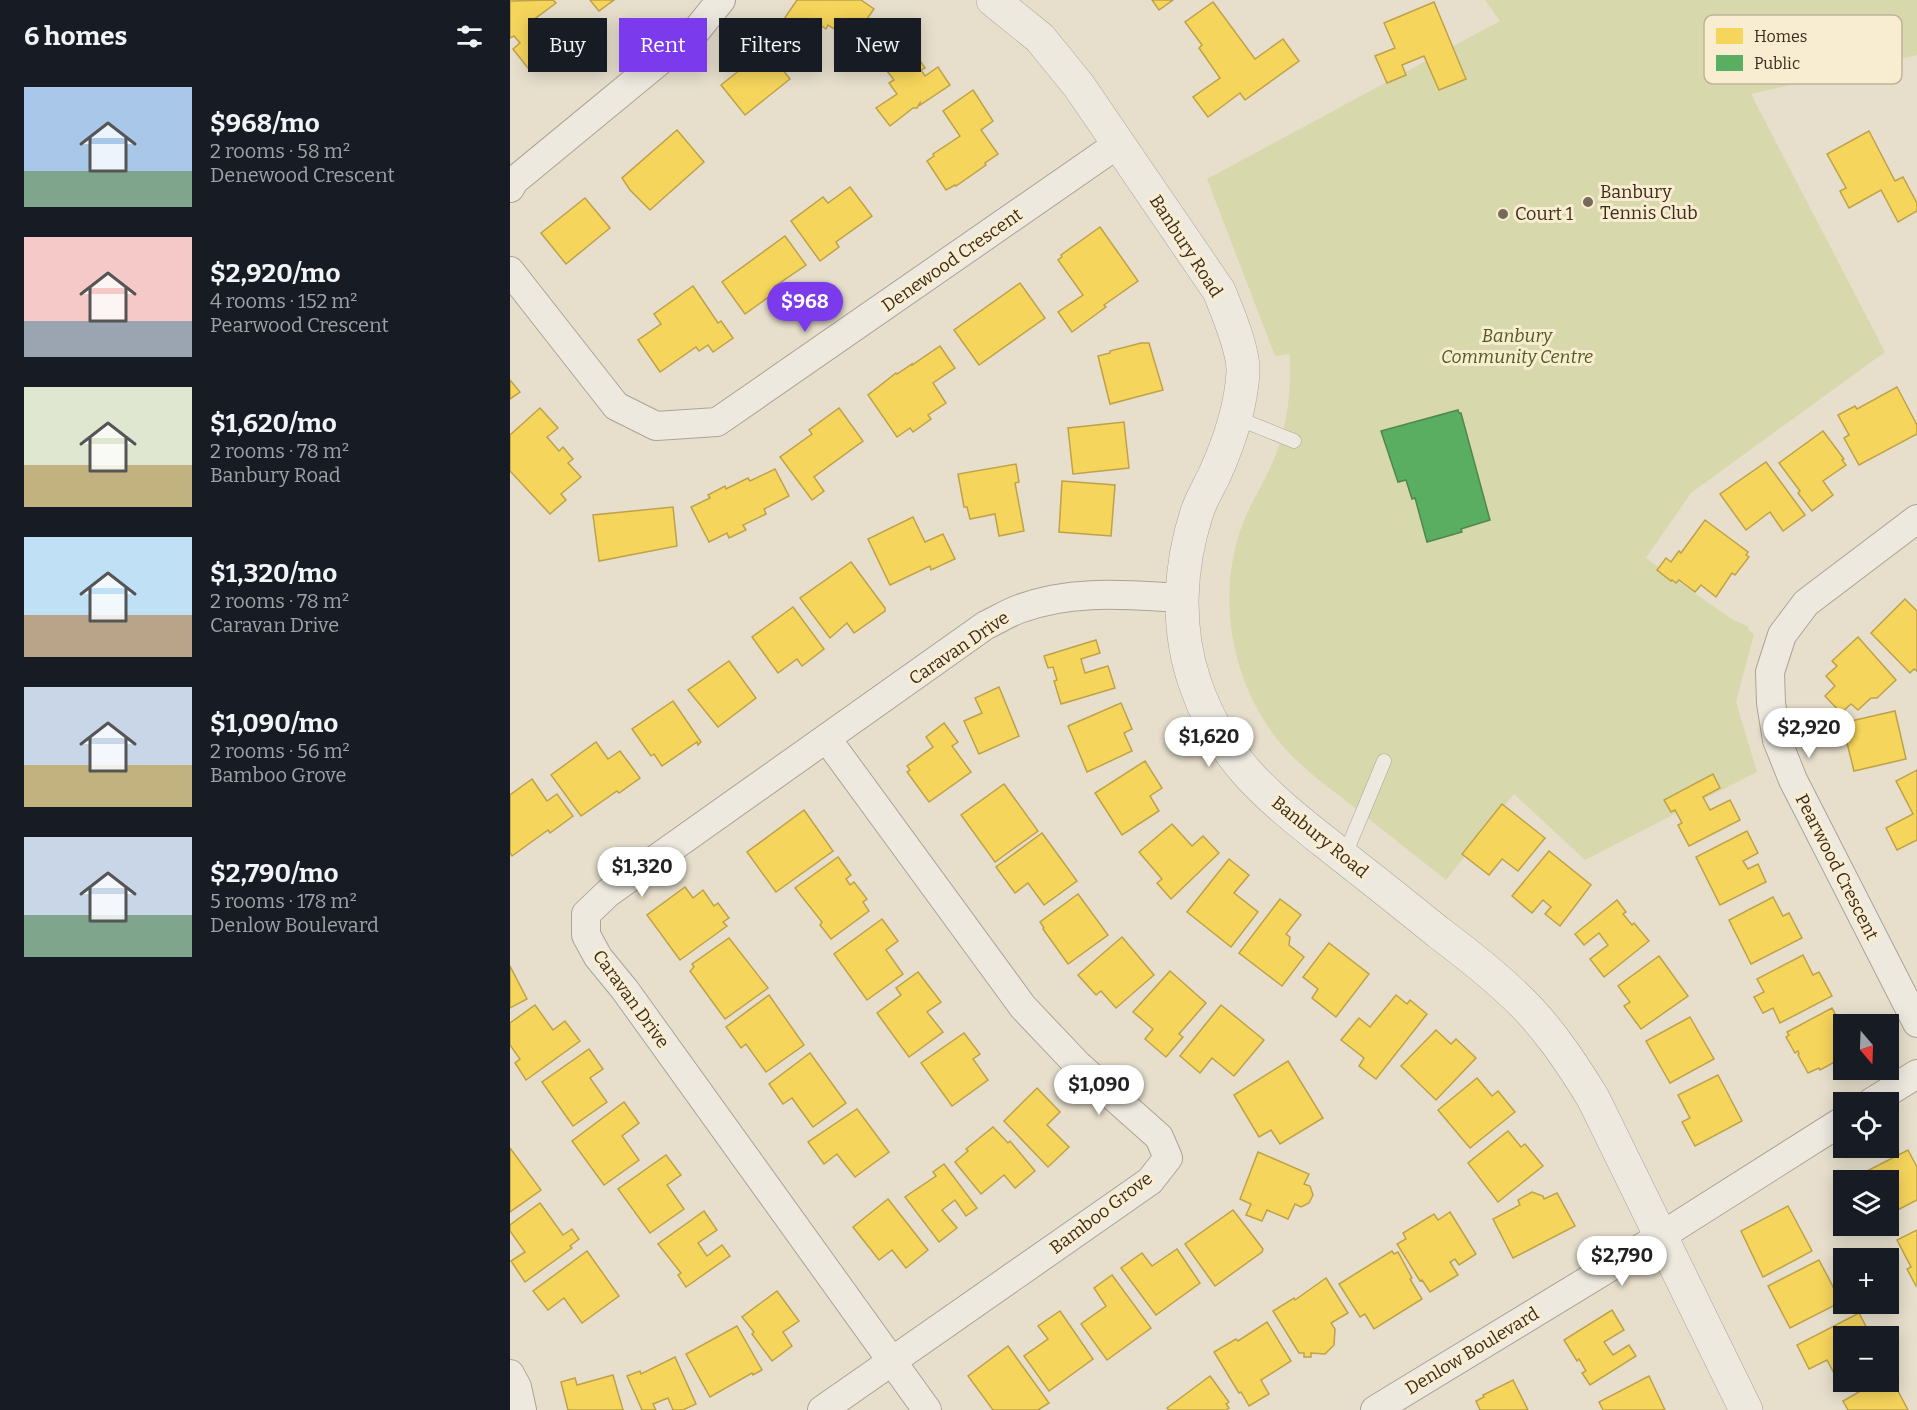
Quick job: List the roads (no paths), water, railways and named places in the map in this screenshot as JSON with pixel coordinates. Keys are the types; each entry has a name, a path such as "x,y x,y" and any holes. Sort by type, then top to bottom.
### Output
{"street":[{"path":"510,188 514,181 696,31 721,0"},
{"name":"Banbury Road","path":"993,0 1040,38 1078,86 1218,291 1232,322 1244,369 1237,418 1197,510 1184,559 1182,598 1183,634 1195,683 1212,722 1231,756 1276,803 1486,969 1538,1018 1569,1058 1593,1098 1746,1410"},
{"name":"Denewood Crescent","path":"510,271 616,406 656,426 717,422 1118,144"},
{"name":"Pearwood Crescent","path":"1917,519 1806,603 1782,635 1770,672 1771,703 1777,740 1793,780 1917,1023"},
{"name":"Caravan Drive","path":"927,1410 625,990 598,957 586,935 586,914 608,893 986,625 1019,609 1054,599 1090,594 1182,598"},
{"name":"Bamboo Grove","path":"822,1410 1150,1181 1168,1158 1159,1137 1078,1065 1023,1007 828,739"},
{"path":"1888,1092 1917,1074"},
{"name":"Denlow Boulevard","path":"1382,1408 1833,1127"},
{"path":"510,1374 517,1386 522,1410"}],"lane":[{"path":"1237,418 1294,441"},
{"path":"1344,857 1384,761"}],"place":[{"name":"Banbury Tennis Club","path":"1588,202"},
{"name":"Court 1","path":"1503,214"}],"park label":[{"name":"Banbury Community Centre","path":"1517,346"}]}
